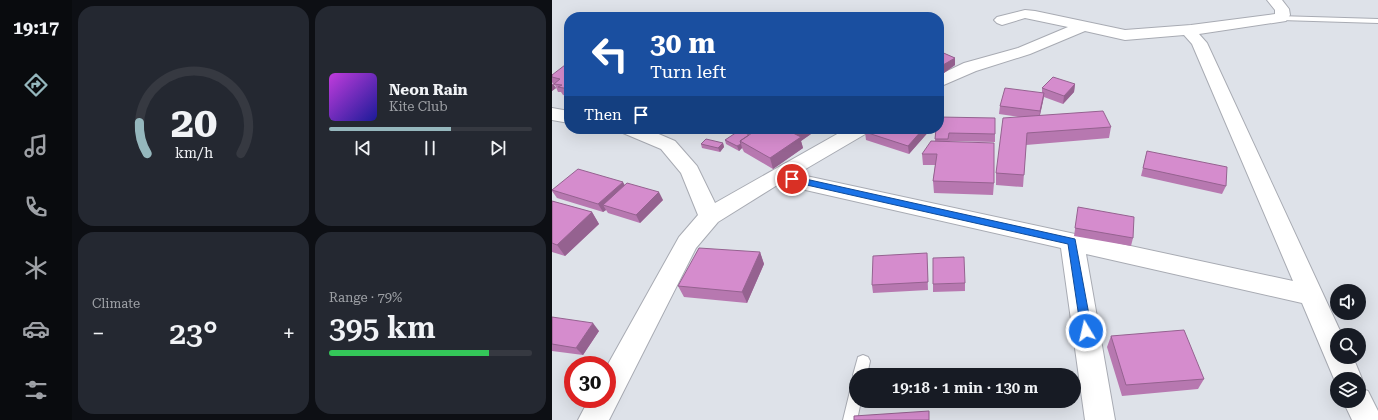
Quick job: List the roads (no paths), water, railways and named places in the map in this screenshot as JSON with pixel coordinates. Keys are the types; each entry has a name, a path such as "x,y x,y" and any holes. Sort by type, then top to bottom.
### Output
{"street":[{"path":"1002,20 1025,14 1035,14 1125,35 1191,30 1281,18 1283,15 1282,9 1274,0"},
{"path":"944,80 970,67 1024,51 1083,26"},
{"path":"1191,30 1191,34 1199,43 1330,337"},
{"path":"552,114 564,117"},
{"path":"642,134 668,145 690,171 710,216"},
{"path":"616,377 687,243 710,216 744,194 851,134"},
{"path":"776,176 1311,295"},
{"path":"1072,242 1100,420"},
{"path":"593,420 599,408"},
{"path":"1361,408 1367,420"}],"lane":[{"path":"1281,18 1378,21"},
{"path":"862,368 863,361"},
{"path":"850,420 853,408"}]}
